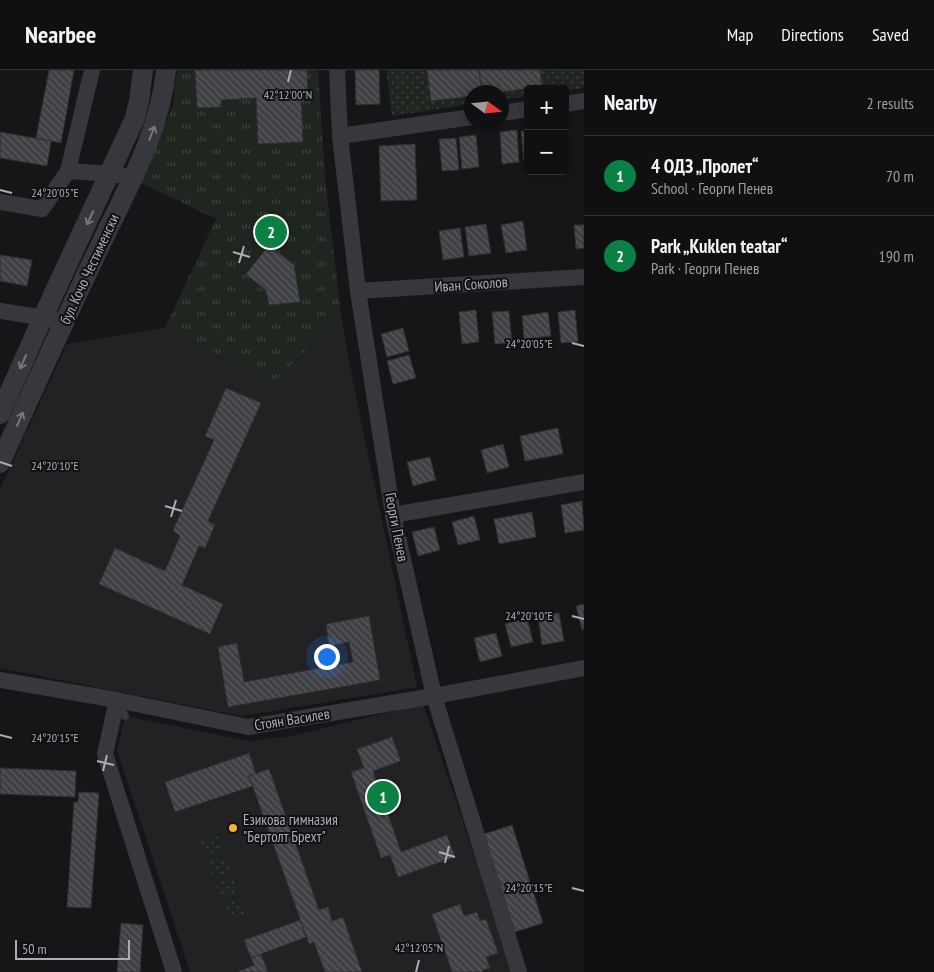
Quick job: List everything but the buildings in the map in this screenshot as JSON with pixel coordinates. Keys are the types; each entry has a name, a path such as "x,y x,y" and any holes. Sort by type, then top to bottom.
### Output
{"street":[{"path":"0,202 42,208 68,172 92,70"},
{"name":"бул. Кочо Честименски","path":"0,414 135,118 143,70"},
{"name":"бул. Кочо Честименски","path":"0,464 156,122 162,102 166,70"},
{"name":"Георги Пенев","path":"337,70 340,136 358,291 393,515 434,696 519,972"},
{"path":"569,103 584,101"},
{"path":"509,112 524,110"},
{"path":"340,136 464,118"},
{"path":"68,172 132,177"},
{"name":"Иван Соколов","path":"358,291 584,277"},
{"path":"0,311 64,321"},
{"path":"393,515 584,482"},
{"name":"Стоян Василев","path":"0,680 116,700 248,727 434,696 584,668"},
{"path":"116,700 105,754 174,972"}],"lane":[{"path":"116,700 125,716"}],"shaded area":[{"path":"341,316 355,392 417,687 242,716 0,668 0,489 67,344 165,328 274,382"},
{"path":"423,704 514,972 190,972 117,750 125,716 249,741 291,736"}],"green space":[{"path":"177,70 198,70 195,71 197,108 221,107 221,100 256,98 259,144 303,142 301,96 308,95 307,70 318,70 325,177 341,316 274,382 165,328 216,219 141,183 173,106","holes":["269,245 294,265 300,301 269,305 266,290 246,274"]},
{"path":"386,70 584,70 584,88 569,90 569,85 524,85 524,97 509,99 509,85 464,85 464,105 392,116"},
{"path":"217,834 222,849 205,856 199,841"},
{"path":"224,856 230,871 214,878 208,862"},
{"path":"232,877 238,893 222,899 216,884"},
{"path":"240,899 245,914 229,920 224,905"}],"place":[{"name":"Park „Kuklen teatar“","path":"271,232"},
{"name":"4 ОДЗ „Пролет“","path":"383,797"},
{"name":"Езикова гимназия \"Бертолт Брехт\"","path":"233,828"}]}
